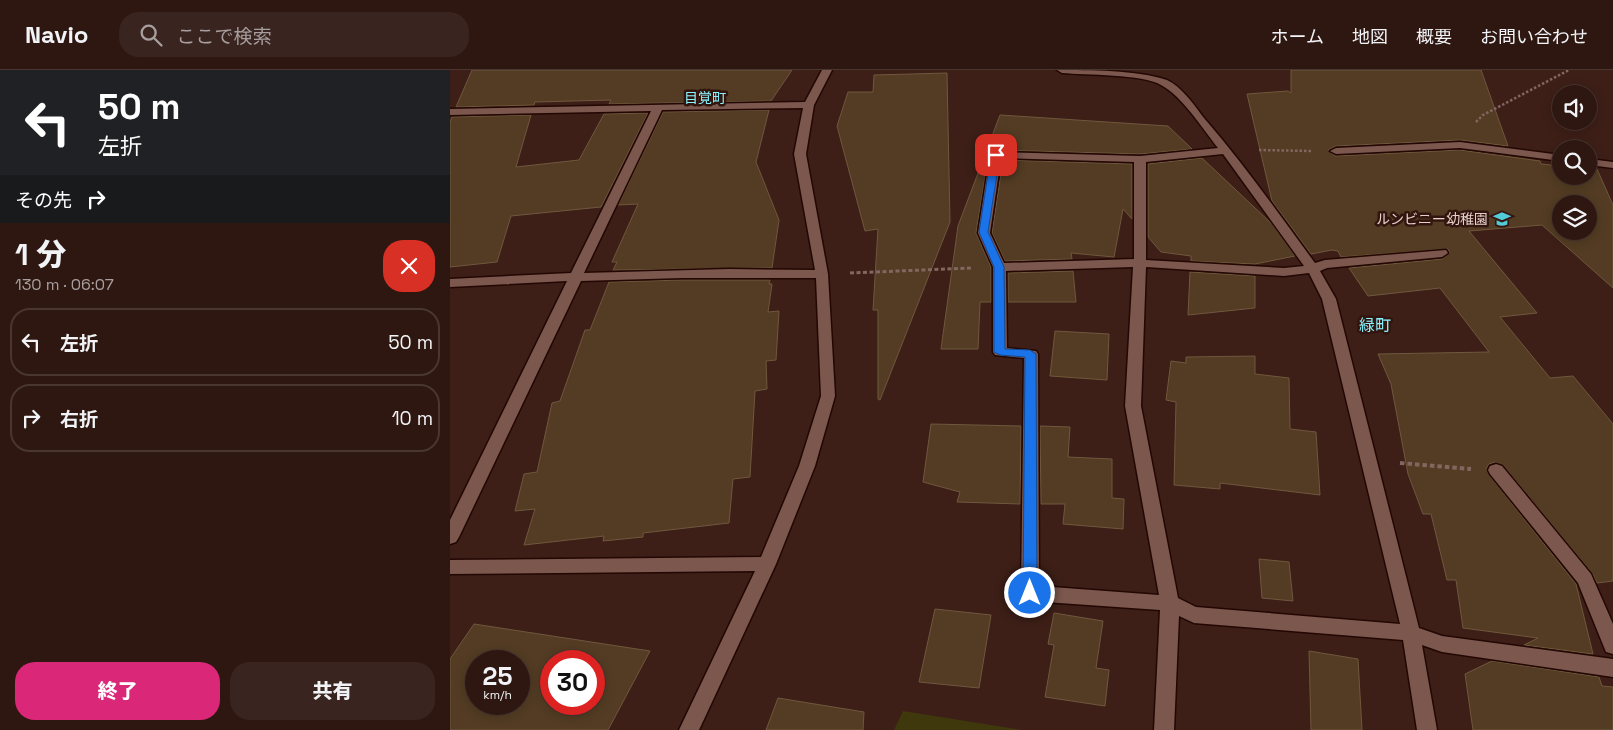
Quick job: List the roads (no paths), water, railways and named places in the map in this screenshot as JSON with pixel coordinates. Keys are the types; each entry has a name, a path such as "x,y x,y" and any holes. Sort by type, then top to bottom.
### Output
{"street":[{"path":"689,730 767,564 807,466 828,396 822,274 800,154 810,105 827,70"},
{"path":"1062,70 1141,76 1164,82 1180,95 1226,150 1313,269 1328,299 1370,461 1411,633 1426,730"},
{"path":"450,112 810,105"},
{"path":"450,537 658,107"},
{"path":"1336,151 1460,145 1552,157"},
{"path":"1226,150 1140,159 996,155 984,232 999,267 1000,352 1030,354 1030,593 1170,603 1194,615 1411,633 1442,644 1613,668"},
{"path":"1140,159 1140,263 1133,406 1170,603 1164,730"},
{"path":"1597,163 1613,165"},
{"path":"999,267 1140,263 1284,272 1313,269 1325,264 1442,253"},
{"path":"450,283 576,276 744,272 822,274"},
{"path":"1496,470 1585,579 1613,646"},
{"path":"450,567 767,564"}],"place":[{"name":"ルンビニー幼稚園","path":"1502,219"}],"district":[{"name":"目覚町","path":"705,98"},
{"name":"緑町","path":"1375,325"}]}
